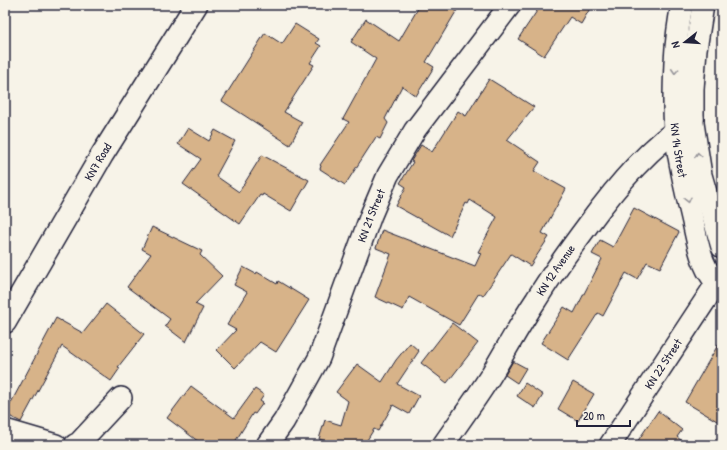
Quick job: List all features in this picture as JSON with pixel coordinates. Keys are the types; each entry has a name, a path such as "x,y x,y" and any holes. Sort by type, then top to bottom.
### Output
{"main road":[{"name":"KN7 Road","path":"5,322 102,155 196,5"}],"street":[{"name":"KN 21 Street","path":"267,445 284,421 319,358 371,214 388,175 415,130 510,5"},
{"name":"KN 14 Street","path":"682,5 675,61 675,130 682,178 700,251 706,267 720,282"},
{"name":"KN 14 Street","path":"703,5 696,49 693,89 694,118 701,175 722,247"},
{"name":"KN 12 Avenue","path":"443,445 490,376 536,300 571,248 612,192 643,159 675,130 694,118"},
{"name":"KN 22 Street","path":"610,445 720,282"},
{"path":"75,445 121,398"},
{"path":"5,430 56,445"}],"building":[{"path":"420,5 460,5 426,62 434,67 416,96 402,86 385,119 388,123 380,139 376,137 345,185 320,169 320,165 349,122 343,119 376,59 351,42 366,19 399,41"},
{"path":"541,5 592,5 581,24 570,17 544,56 518,39"},
{"path":"295,24 319,39 316,43 321,46 310,63 314,65 284,112 302,122 290,145 222,101 265,33 282,44"},
{"path":"489,79 534,107 507,140 540,162 534,171 566,189 542,233 549,237 530,266 511,254 483,296 479,293 459,325 409,297 403,310 375,297 391,254 376,248 382,230 475,266 481,253 478,252 497,217 470,200 468,204 466,203 450,236 396,206 406,187 400,183 413,162 411,161 421,145 432,152 458,111 466,116"},
{"path":"188,128 209,141 215,130 235,141 216,176 239,192 262,155 309,180 291,211 263,194 262,196 260,195 240,224 183,184 201,159 178,144"},
{"path":"634,208 679,232 660,268 647,262 637,279 626,273 603,316 598,313 568,360 541,343 564,307 574,313 602,259 592,254 600,240 613,247"},
{"path":"152,227 202,251 200,255 222,276 195,304 203,308 186,342 165,326 170,319 127,287 151,254 142,249"},
{"path":"243,267 256,274 257,272 277,284 278,281 309,300 276,352 260,342 235,368 217,350 236,330 227,325 247,292 234,285"},
{"path":"106,304 144,334 118,367 120,368 111,381 62,346 21,422 5,414 56,318 83,333"},
{"path":"452,323 478,343 447,383 421,363"},
{"path":"722,338 722,424 685,402"},
{"path":"410,343 419,351 397,384 419,396 409,414 393,405 378,431 374,429 364,445 337,445 319,439 325,420 341,425 348,401 336,392 357,364 382,382 396,360"},
{"path":"513,361 526,368 517,383 505,375"},
{"path":"573,382 594,394 578,421 558,409"},
{"path":"525,383 543,395 535,408 517,396"},
{"path":"191,386 234,418 255,389 264,395 260,401 263,403 255,414 253,413 233,445 218,445 210,440 207,445 203,445 167,418"},
{"path":"658,411 682,430 677,437 687,445 635,445"}]}
